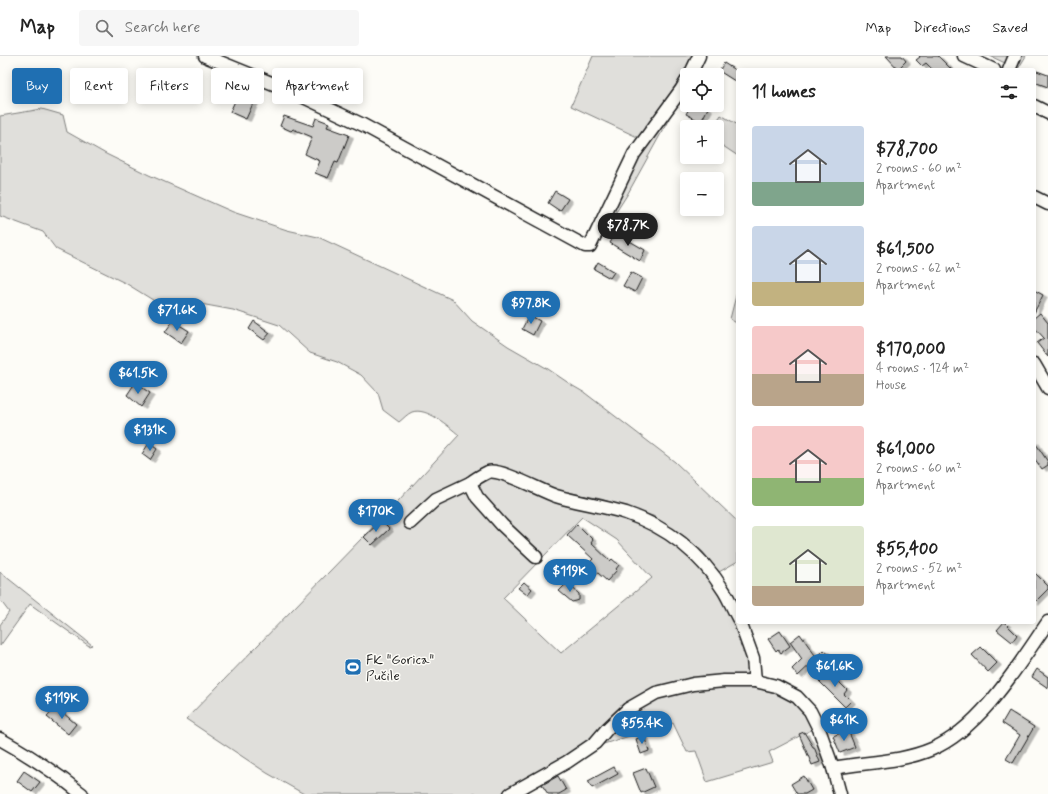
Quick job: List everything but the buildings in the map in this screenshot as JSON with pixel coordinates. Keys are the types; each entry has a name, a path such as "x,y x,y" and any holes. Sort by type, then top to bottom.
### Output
{"street":[{"path":"205,56 291,91 363,125 585,246 590,246 634,154 680,91"},
{"path":"693,68 699,56"},
{"path":"964,56 990,68"},
{"path":"1010,68 1015,56"},
{"path":"1036,107 1048,113"},
{"path":"1036,198 1048,204"},
{"path":"1036,367 1048,388"},
{"path":"410,523 436,499 489,472 500,472 557,496 626,513 655,525 673,536 693,552 724,590 736,614"},
{"path":"470,483 477,497 482,503 502,525 536,557"},
{"path":"834,768 898,759 932,749 954,737 978,716 1003,686 1048,622"},
{"path":"741,624 753,658 755,680"},
{"path":"510,794 567,762 595,743 628,709 656,693 694,684 755,680 776,686 796,697 810,711 819,729 834,768 840,794"},
{"path":"0,739 25,753 82,794"}],"shaded area":[{"path":"593,56 693,56 687,68 680,68 680,79 657,112 669,119 627,195 611,220 608,218 637,159 648,142 571,106"},
{"path":"990,56 1026,56 1019,68"},
{"path":"42,109 63,115 67,132 106,154 149,175 233,212 287,230 318,237 453,300 472,321 508,346 548,369 585,393 675,462 736,520 736,562 719,572 703,552 684,536 653,516 601,499 568,492 581,508 607,513 634,521 659,533 682,548 694,560 716,588 734,619 746,652 750,671 750,687 772,692 793,701 807,716 813,729 769,752 773,762 707,782 696,751 687,752 673,723 600,745 591,742 542,769 502,794 304,794 267,773 186,719 399,500 459,435 437,418 424,412 412,412 399,422 383,410 378,393 361,375 337,362 310,353 279,325 233,310 179,300 169,310 127,284 56,249 43,232 0,216 0,116","holes":["582,517 617,540 652,578 561,653 503,598","381,521 389,529 372,545 364,537"]},
{"path":"721,115 736,124 736,155 724,147 724,120 718,120"},
{"path":"736,296 736,323 730,319"},
{"path":"0,572 92,645 89,646 30,604 0,646 0,625 9,612 0,600"}],"place":[{"name":"FK \"Gorica\" Pučile","path":"353,667"}]}
